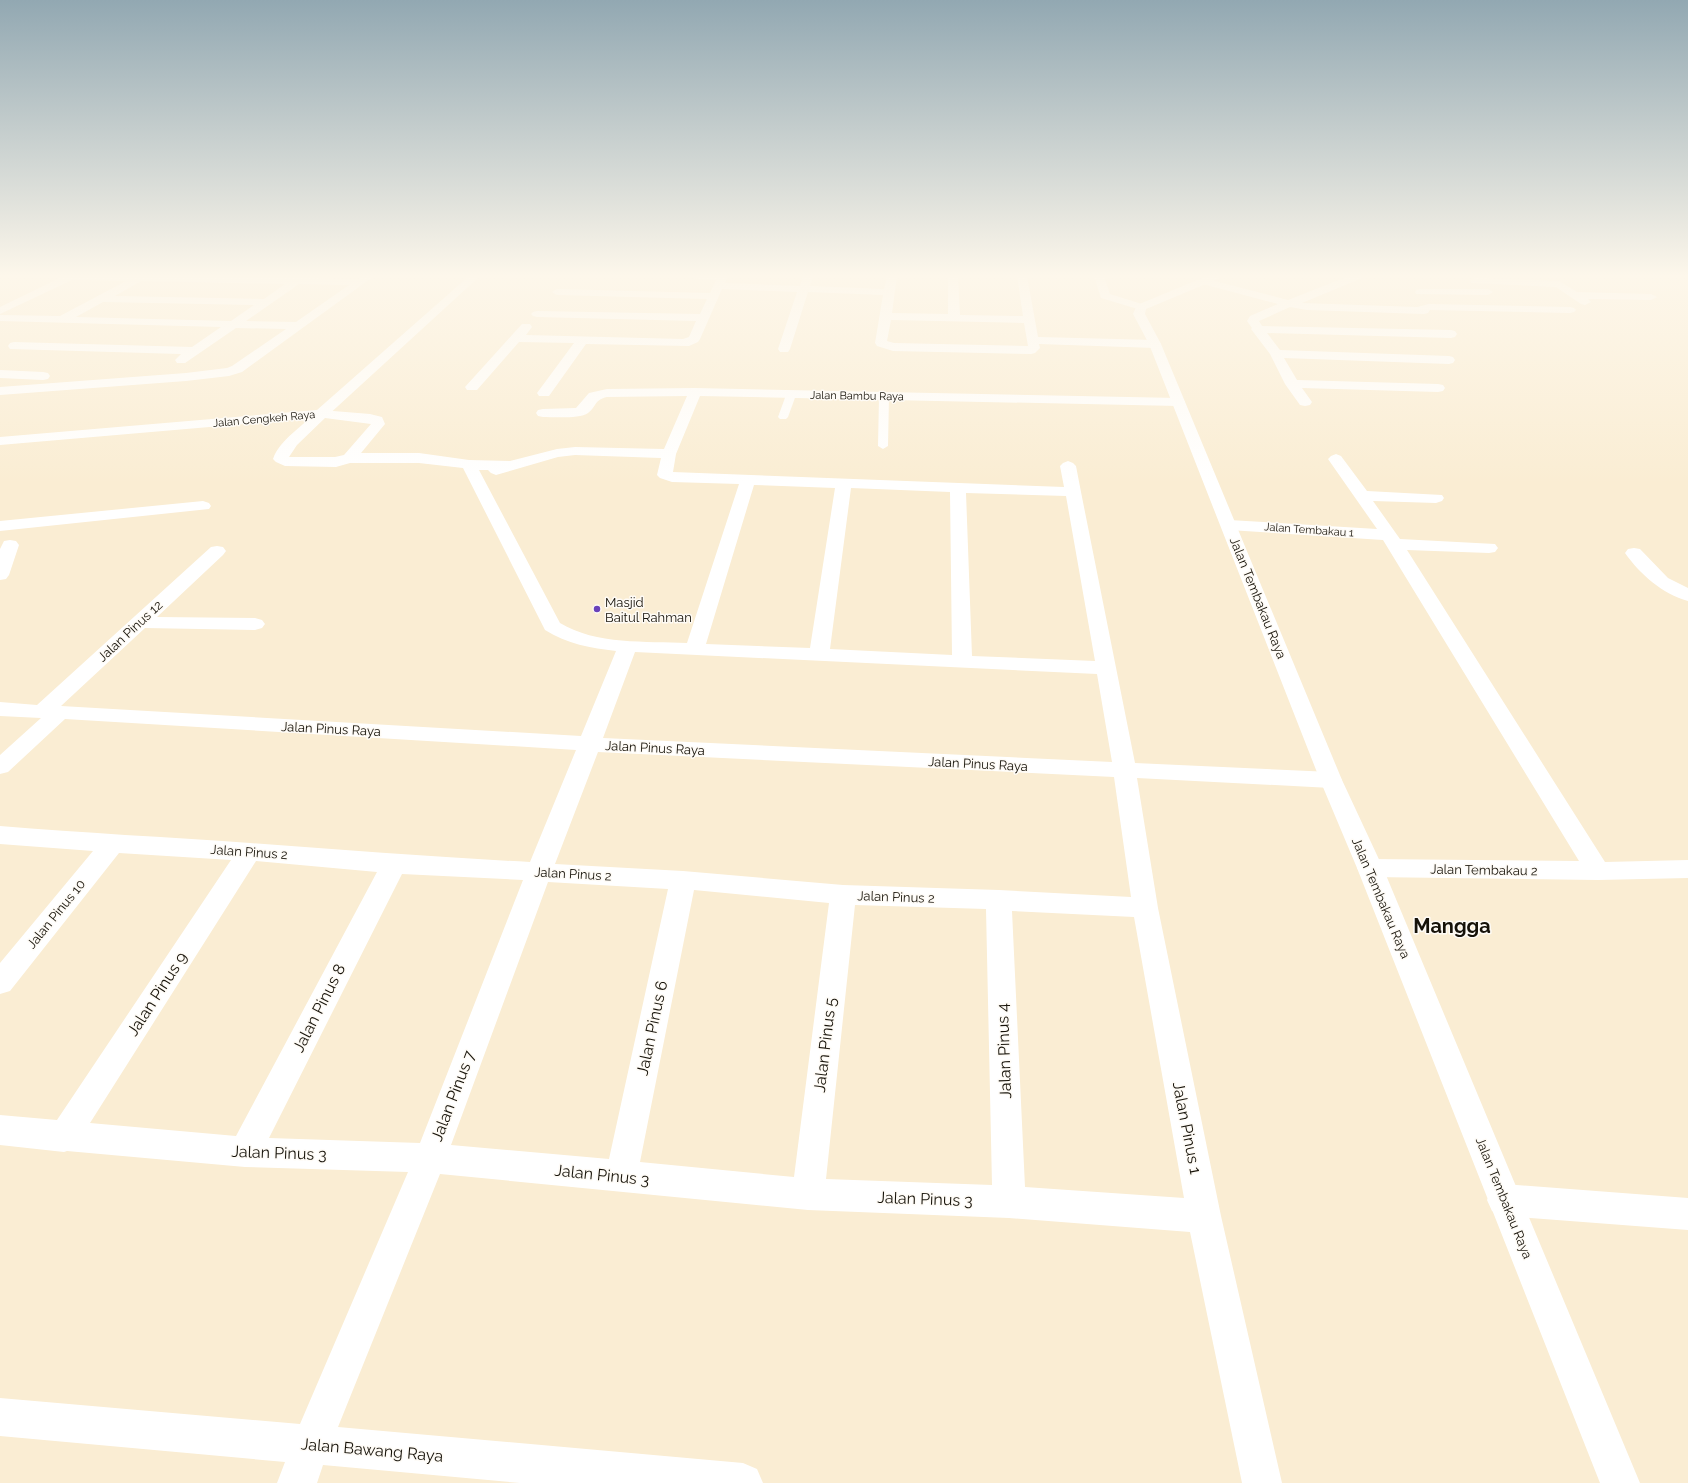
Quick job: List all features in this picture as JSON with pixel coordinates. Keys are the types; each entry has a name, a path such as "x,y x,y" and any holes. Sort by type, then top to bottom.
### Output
{"street":[{"path":"14,345 9,348 193,351"},
{"path":"152,379 202,345"},
{"path":"0,391 213,374 237,369 272,345"},
{"name":"Jalan Cengkeh Raya","path":"0,441 321,414 398,345"},
{"path":"472,387 510,345"},
{"path":"544,393 579,345"},
{"path":"784,349 785,345"},
{"path":"888,345 893,347 1024,350 1031,345"},
{"name":"Jalan Tembakau Raya","path":"1156,345 1331,780 1370,868 1620,1483"},
{"path":"1269,345 1276,354 1292,384 1305,402"},
{"path":"1276,354 1449,360"},
{"path":"0,374 138,380"},
{"path":"1292,384 1438,388"},
{"path":"695,392 669,454 665,475 672,477 1073,492"},
{"name":"Jalan Bambu Raya","path":"543,413 579,412 583,410 594,396 608,393 695,392 1178,402"},
{"path":"349,458 378,421 370,418 321,414 281,455 281,459 285,461 336,462 349,458 427,459 471,470 510,466 557,453 575,451 669,454"},
{"path":"1336,459 1391,540 1598,871"},
{"name":"Jalan Pinus 1","path":"1068,466 1125,771 1145,908 1204,1216 1262,1483"},
{"path":"471,470 552,626 564,634 576,639 628,646 1106,668"},
{"path":"695,649 748,480"},
{"path":"818,654 844,483"},
{"path":"958,488 962,661"},
{"path":"1362,496 1436,498"},
{"path":"0,526 203,506"},
{"name":"Jalan Tembakau 1","path":"1229,525 1489,548"},
{"path":"0,575 10,546"},
{"name":"Jalan Pinus 12","path":"51,712 139,622 218,551"},
{"path":"1634,554 1662,582 1688,595"},
{"path":"139,622 255,624"},
{"name":"Jalan Pinus 7","path":"297,1483 311,1445 430,1158 539,872 628,646"},
{"name":"Jalan Pinus Raya","path":"0,709 590,744 1331,780"},
{"path":"0,767 51,712"},
{"name":"Jalan Pinus 2","path":"0,835 113,844 249,852 394,864 683,880 843,895 999,900 1145,908"},
{"name":"Jalan Pinus 10","path":"0,983 113,844"},
{"name":"Jalan Pinus 9","path":"64,1137 249,852"},
{"name":"Jalan Pinus 8","path":"245,1152 394,864"},
{"name":"Jalan Tembakau 2","path":"1370,868 1598,871 1688,869"},
{"name":"Jalan Pinus 6","path":"621,1176 683,880"},
{"name":"Jalan Pinus 5","path":"808,1194 843,895"},
{"name":"Jalan Pinus 4","path":"999,900 1009,1202"},
{"name":"Jalan Pinus 3","path":"0,1130 64,1137 245,1152 430,1158 808,1194 1009,1202 1204,1216"},
{"path":"1504,1200 1688,1214"},
{"name":"Jalan Bawang Raya","path":"0,1417 743,1483"}],"lane":[{"path":"783,416 791,395"},
{"path":"883,446 884,397"}],"place":[{"name":"Masjid Baitul Rahman","path":"597,609"}],"district":[{"name":"Mangga","path":"1452,926"}]}
